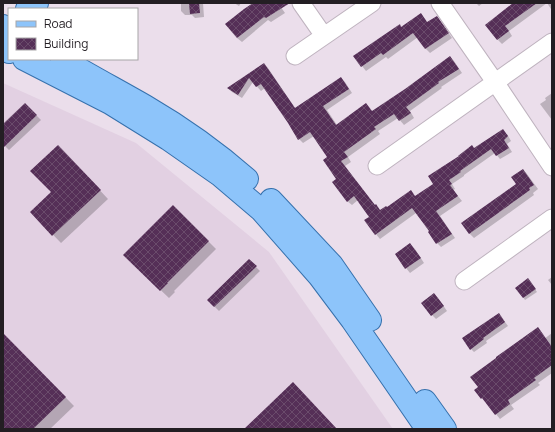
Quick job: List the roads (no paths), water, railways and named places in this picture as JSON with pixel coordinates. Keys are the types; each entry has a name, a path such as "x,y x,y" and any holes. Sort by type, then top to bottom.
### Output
{"main road":[{"path":"26,60 110,103 168,139 221,176 261,210 325,271 352,320 427,429"},
{"path":"65,60 152,110 185,131 222,158 270,199 445,429"}],"street":[{"path":"301,3 324,36"},
{"path":"294,56 372,3"},
{"path":"440,3 552,167"},
{"path":"377,166 552,42"},
{"path":"464,281 552,218"}]}
